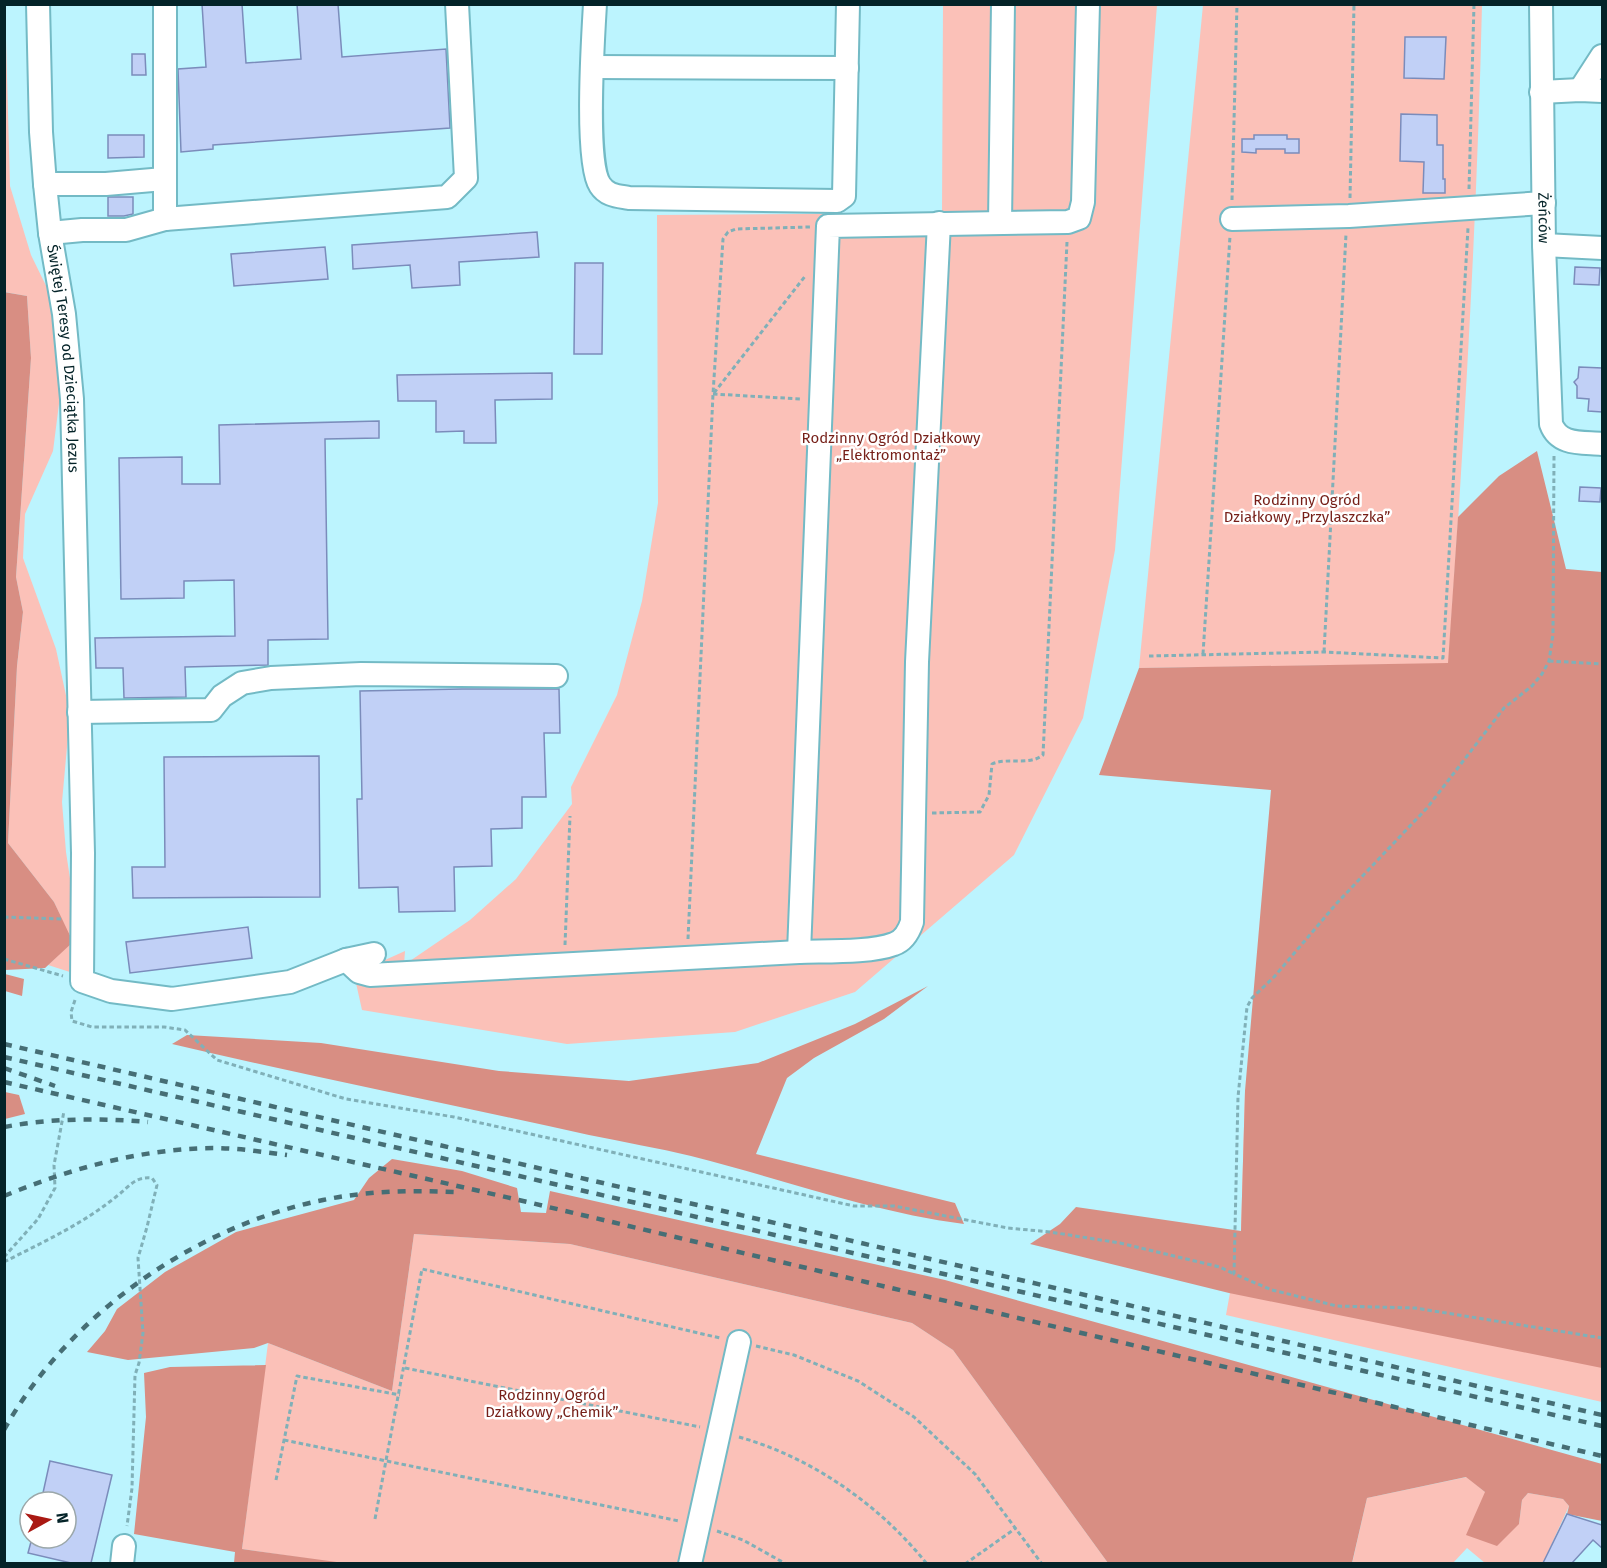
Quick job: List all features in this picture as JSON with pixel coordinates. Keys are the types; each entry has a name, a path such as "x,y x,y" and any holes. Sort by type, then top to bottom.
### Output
{"street":[{"name":"Świętej Teresy od Dzieciątka Jezus","path":"38,4 41,132 45,184 50,233 64,314 72,399 84,919 82,981"},
{"path":"165,4 165,219"},
{"path":"50,233 126,230 165,219 447,197 466,178 457,4"},
{"path":"595,4 592,68 593,161 600,186 610,194 629,198 837,201 844,196 848,4"},
{"path":"1000,222 1003,4"},
{"path":"799,952 828,226 1068,222 1079,218 1083,202 1088,4"},
{"name":"Żeńców","path":"1541,4 1544,245 1550,416 1554,433"},
{"path":"1541,92 1591,91 1602,56"},
{"path":"592,68 847,68"},
{"path":"45,184 106,184 164,179"},
{"path":"1232,219 1349,216 1544,203"},
{"path":"346,960 359,972 370,975 857,950 895,944 902,939 912,922 917,662 939,223"},
{"path":"1544,245 1602,248"},
{"path":"1554,433 1569,442 1602,444"},
{"path":"79,712 211,710 222,696 242,683 271,678 361,674 556,676"},
{"path":"82,981 111,991 172,999 290,982 346,960 374,954"},
{"path":"690,1563 740,1342"}],"path":[{"path":"1203,654 1232,219 1237,4"},
{"path":"1324,652 1349,216 1354,4"},
{"path":"1149,656 1324,652 1443,658 1469,209 1474,4"},
{"path":"913,814 980,812 989,795 992,764 998,761 1037,760 1043,755 1068,222"},
{"path":"688,958 713,394 723,239 728,232 736,229 828,226"},
{"path":"713,394 806,275"},
{"path":"713,394 821,400"},
{"path":"1234,1274 1238,1097 1247,1007 1252,998 1274,977 1337,903 1427,808 1504,708 1532,686 1550,661 1553,634 1554,433"},
{"path":"1550,661 1602,664"},
{"path":"564,964 570,816"},
{"path":"4,917 84,919"},
{"path":"4,959 82,981 71,1012 72,1022 81,1026 92,1028 164,1027 185,1030 217,1060 346,1099 464,1119 854,1206 894,1206 1008,1228 1120,1243 1220,1267 1272,1290 1337,1306 1415,1308 1602,1338"},
{"path":"4,1259 38,1219 55,1188 54,1165 64,1112"},
{"path":"4,1259 76,1225 143,1177 152,1178 157,1185 138,1258 143,1333 135,1375 132,1488 123,1555"},
{"path":"375,1519 422,1269 794,1354 858,1382 914,1417 975,1474 1042,1563"},
{"path":"405,1368 719,1431 768,1445 829,1478 881,1514 927,1563"},
{"path":"276,1480 297,1376 400,1395"},
{"path":"284,1440 698,1524 743,1540 786,1563"},
{"path":"965,1563 1016,1528"}],"green space":[{"name":"Rodzinny Ogród Działkowy „Elektromontaż”","path":"943,5 1157,5 1115,550 1083,718 1014,855 855,992 735,1032 567,1044 362,1010 354,974 405,951 404,965 470,920 516,879 572,804 571,787 617,695 642,601 658,503 657,215 942,213"},
{"name":"Rodzinny Ogród Działkowy „Przylaszczka”","path":"1203,5 1482,5 1469,330 1449,656 1602,572 1602,1402 1226,1315 1241,1231 1245,1091 1439,664 1139,668"},
{"path":"4,40 6,40 10,186 31,255 53,300 61,388 53,451 25,514 23,558 56,649 70,714 62,802 66,852 79,938 73,973 48,965 72,942 54,902 8,843 17,666 23,612 16,577 31,358 27,296 5,292"},
{"name":"Rodzinny Ogród Działkowy „Chemik”","path":"414,1234 570,1244 912,1323 953,1350 1108,1563 344,1564 242,1549 268,1343 392,1391"},
{"path":"1467,1477 1519,1524 1522,1500 1528,1493 1563,1499 1569,1506 1543,1563 1485,1563 1467,1548 1453,1563 1352,1564 1367,1498"}],"shaded area":[{"path":"4,292 27,296 31,358 16,577 23,612 17,666 8,843 54,902 73,942 45,968 5,970"},
{"path":"1537,451 1566,569 1602,572 1602,1368 1229,1293 1030,1244 1060,1224 1076,1207 1241,1231 1245,1091 1271,790 1099,775 1139,668 1448,663 1458,517 1499,476"},
{"path":"5,974 24,979 22,996 5,991"},
{"path":"928,986 884,1019 814,1058 787,1078 756,1154 955,1203 964,1224 895,1212 679,1153 172,1044 187,1035 321,1043 499,1071 629,1081 758,1063 855,1024"},
{"path":"5,1092 19,1095 25,1114 5,1119"},
{"path":"392,1159 462,1171 517,1188 521,1212 546,1213 550,1191 945,1280 1602,1464 1602,1521 1567,1514 1569,1506 1563,1499 1528,1493 1522,1500 1519,1524 1497,1546 1466,1535 1485,1492 1466,1477 1367,1498 1352,1563 1108,1563 953,1350 912,1323 570,1244 414,1234 392,1391 268,1343 254,1348 128,1360 87,1352 105,1331 117,1309 165,1272 236,1232 354,1200 369,1178"},
{"path":"266,1365 242,1549 344,1563 234,1563 235,1552 134,1534 146,1417 144,1373 170,1367"}],"building":[{"path":"202,4 242,4 246,63 301,59 297,4 338,4 342,57 446,49 450,128 213,145 213,149 181,152 178,69 206,67"},
{"path":"1405,37 1446,37 1444,79 1404,78"},
{"path":"132,54 145,54 146,75 132,75"},
{"path":"1401,114 1437,115 1437,145 1443,145 1445,193 1423,193 1424,162 1400,161"},
{"path":"108,135 144,135 144,157 108,158"},
{"path":"1254,135 1287,135 1287,139 1299,139 1299,153 1285,153 1285,149 1256,149 1256,153 1242,152 1242,139 1254,139"},
{"path":"108,197 133,197 133,214 108,216"},
{"path":"537,232 539,257 459,262 460,285 412,288 410,265 353,269 352,245"},
{"path":"325,247 328,279 234,286 231,254"},
{"path":"575,263 603,263 602,354 574,354"},
{"path":"1575,267 1600,268 1599,285 1574,284"},
{"path":"1579,367 1602,368 1602,412 1588,411 1589,399 1577,398 1577,386 1574,382 1578,378"},
{"path":"552,373 552,399 495,400 496,443 464,443 464,431 436,432 436,401 398,401 397,375"},
{"path":"379,421 379,438 325,439 328,639 268,640 268,665 185,667 186,697 124,698 123,668 96,668 95,638 235,636 234,580 184,581 184,598 121,599 119,458 182,457 182,484 220,484 219,425"},
{"path":"1580,487 1601,488 1600,502 1579,501"},
{"path":"559,689 560,733 544,733 546,797 522,797 522,828 491,829 492,866 454,867 455,911 399,912 398,887 359,888 357,799 362,799 360,691"},
{"path":"319,756 320,897 133,898 132,867 165,867 164,757"},
{"path":"248,927 252,958 130,973 126,942"},
{"path":"50,1461 112,1475 91,1563 71,1563 28,1553 29,1550 78,1550 78,1490 44,1490"},
{"path":"1567,1514 1602,1525 1602,1548 1593,1540 1572,1563 1543,1563"}],"railway":[{"path":"4,1044 1602,1415"},
{"path":"4,1057 1602,1426"},
{"path":"4,1068 55,1086"},
{"path":"4,1082 523,1201 1602,1456"},
{"path":"4,1127 76,1120 148,1122"},
{"path":"4,1196 81,1169 159,1152 222,1148 287,1155"},
{"path":"4,1430 31,1388 63,1349 99,1314 140,1282 183,1254 228,1231 275,1213 323,1200 388,1192 454,1192"}]}
